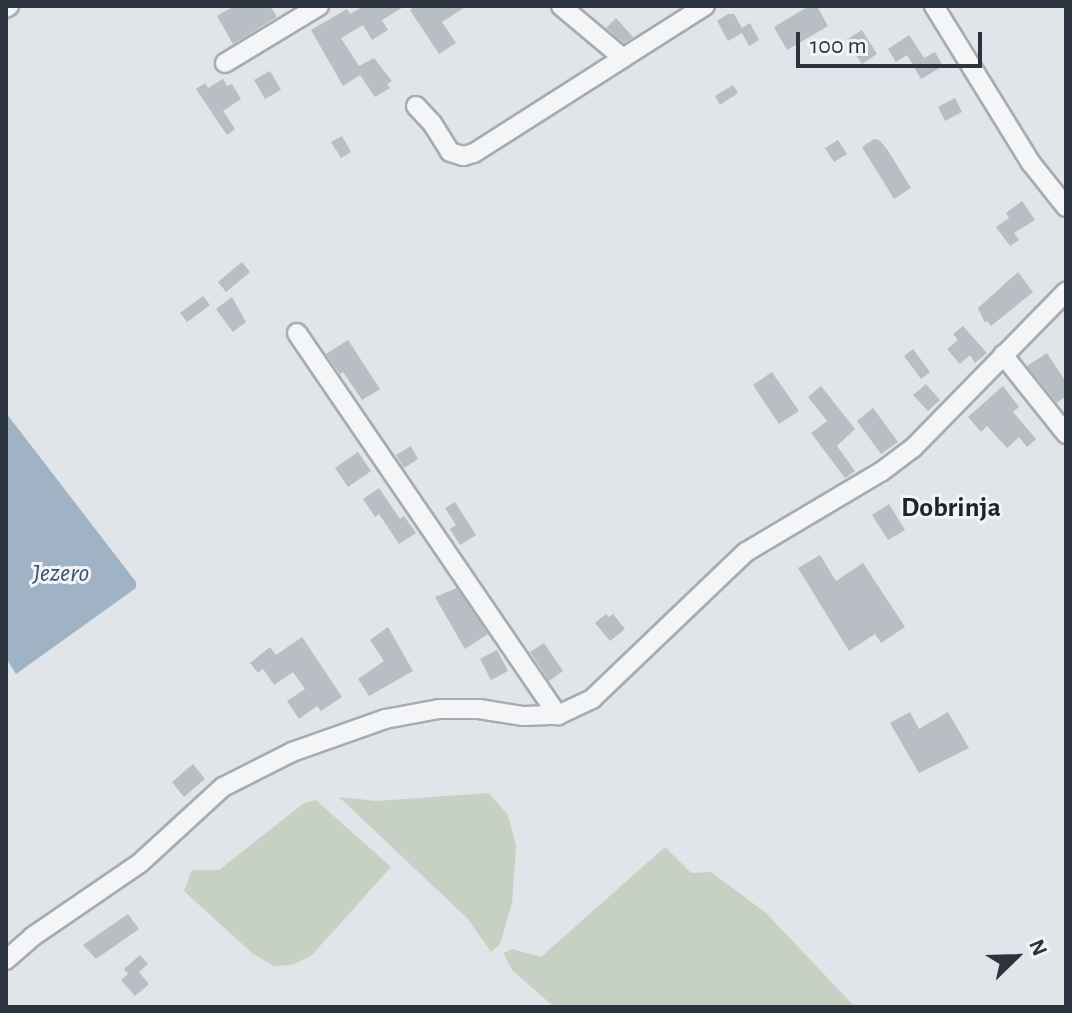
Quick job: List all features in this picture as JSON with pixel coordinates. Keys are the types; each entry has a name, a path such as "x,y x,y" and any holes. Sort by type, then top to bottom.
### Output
{"street":[{"path":"225,63 319,6"},
{"path":"561,6 623,58"},
{"path":"416,106 432,123 450,152 463,156 474,153 705,6"},
{"path":"934,6 1031,163 1066,207"},
{"path":"6,960 32,937 140,863 223,787 292,752 385,719 439,709 479,709 523,716 558,715 592,699 746,552 881,472 913,448 1066,292"},
{"path":"297,333 558,715"},
{"path":"1003,355 1066,434"}],"green space":[{"path":"489,793 508,815 516,846 512,903 500,944 491,952 468,919 339,797 376,801"},
{"path":"316,800 391,867 311,956 292,965 274,966 253,954 184,891 192,870 219,870 304,803"},
{"path":"665,847 691,873 711,872 766,913 855,1007 554,1007 512,970 503,953 512,949 541,957"}],"water":[{"name":"Jezero","path":"6,413 136,582 136,588 16,674 6,658"}],"building":[{"path":"234,6 270,6 277,17 233,44 217,16"},
{"path":"364,6 405,6 382,20 388,30 372,40 363,25 341,38 359,66 374,58 392,81 387,84 390,88 375,97 360,75 343,86 311,30 347,9 350,14"},
{"path":"416,6 467,6 442,22 456,43 439,54 410,10"},
{"path":"809,6 817,6 828,26 787,50 774,27"},
{"path":"734,14 742,28 750,23 759,40 749,46 742,33 728,41 717,21"},
{"path":"616,18 633,37 624,43 606,28"},
{"path":"862,30 877,54 862,64 846,40"},
{"path":"909,35 924,58 935,52 943,66 921,79 907,55 896,62 888,49"},
{"path":"270,71 281,90 265,99 254,80"},
{"path":"223,79 227,86 232,84 241,99 223,111 235,129 227,135 196,89 205,83 208,88"},
{"path":"733,85 738,93 720,105 715,96"},
{"path":"955,98 962,112 945,121 938,107"},
{"path":"342,136 351,152 341,158 331,142"},
{"path":"874,139 887,149 911,188 894,199 862,147"},
{"path":"838,140 847,154 834,162 825,148"},
{"path":"1022,201 1035,220 1014,233 1019,240 1010,246 996,227 1009,218 1006,213"},
{"path":"242,262 250,272 226,292 218,282"},
{"path":"1018,272 1033,292 991,326 987,321 985,323 978,308"},
{"path":"203,296 210,305 187,322 180,313"},
{"path":"232,297 246,322 233,332 216,309"},
{"path":"963,326 987,353 975,363 970,355 960,364 947,349 958,340 953,334"},
{"path":"348,340 380,389 362,400 326,354"},
{"path":"913,349 930,372 921,379 904,356"},
{"path":"1047,353 1066,382 1066,396 1057,403 1027,366"},
{"path":"772,372 799,411 779,424 753,385"},
{"path":"926,384 940,400 928,411 913,395"},
{"path":"821,386 855,429 837,446 855,471 845,478 811,433 827,421 808,397"},
{"path":"1003,386 1019,407 1013,412 1036,439 1027,447 1019,437 1007,448 987,426 981,432 968,417"},
{"path":"873,408 898,442 881,454 857,421"},
{"path":"411,446 418,459 404,468 396,455"},
{"path":"358,452 371,471 348,487 335,468"},
{"path":"379,488 400,519 404,516 416,533 399,544 379,514 375,517 363,499"},
{"path":"455,502 476,535 460,545 450,529 456,525 445,508"},
{"path":"889,504 905,530 888,540 872,515"},
{"path":"820,555 836,581 863,563 905,627 881,643 875,634 849,651 798,568"},
{"path":"457,588 488,634 465,649 435,597"},
{"path":"606,614 609,617 613,614 625,629 610,641 595,623"},
{"path":"388,627 413,671 369,696 358,679 384,661 370,640"},
{"path":"302,637 342,697 321,711 317,706 299,719 287,701 305,689 293,672 274,685 263,669 258,673 250,663 270,647 276,655"},
{"path":"544,643 563,671 549,681 530,652"},
{"path":"497,650 508,671 491,680 480,659"},
{"path":"910,712 919,729 948,712 969,748 919,773 890,723"},
{"path":"193,764 205,779 184,797 172,782"},
{"path":"128,914 139,929 96,959 83,945"},
{"path":"140,955 148,964 139,972 149,984 135,996 121,980 128,974 124,969"}],"district":[{"name":"Dobrinja","path":"951,508"}]}
